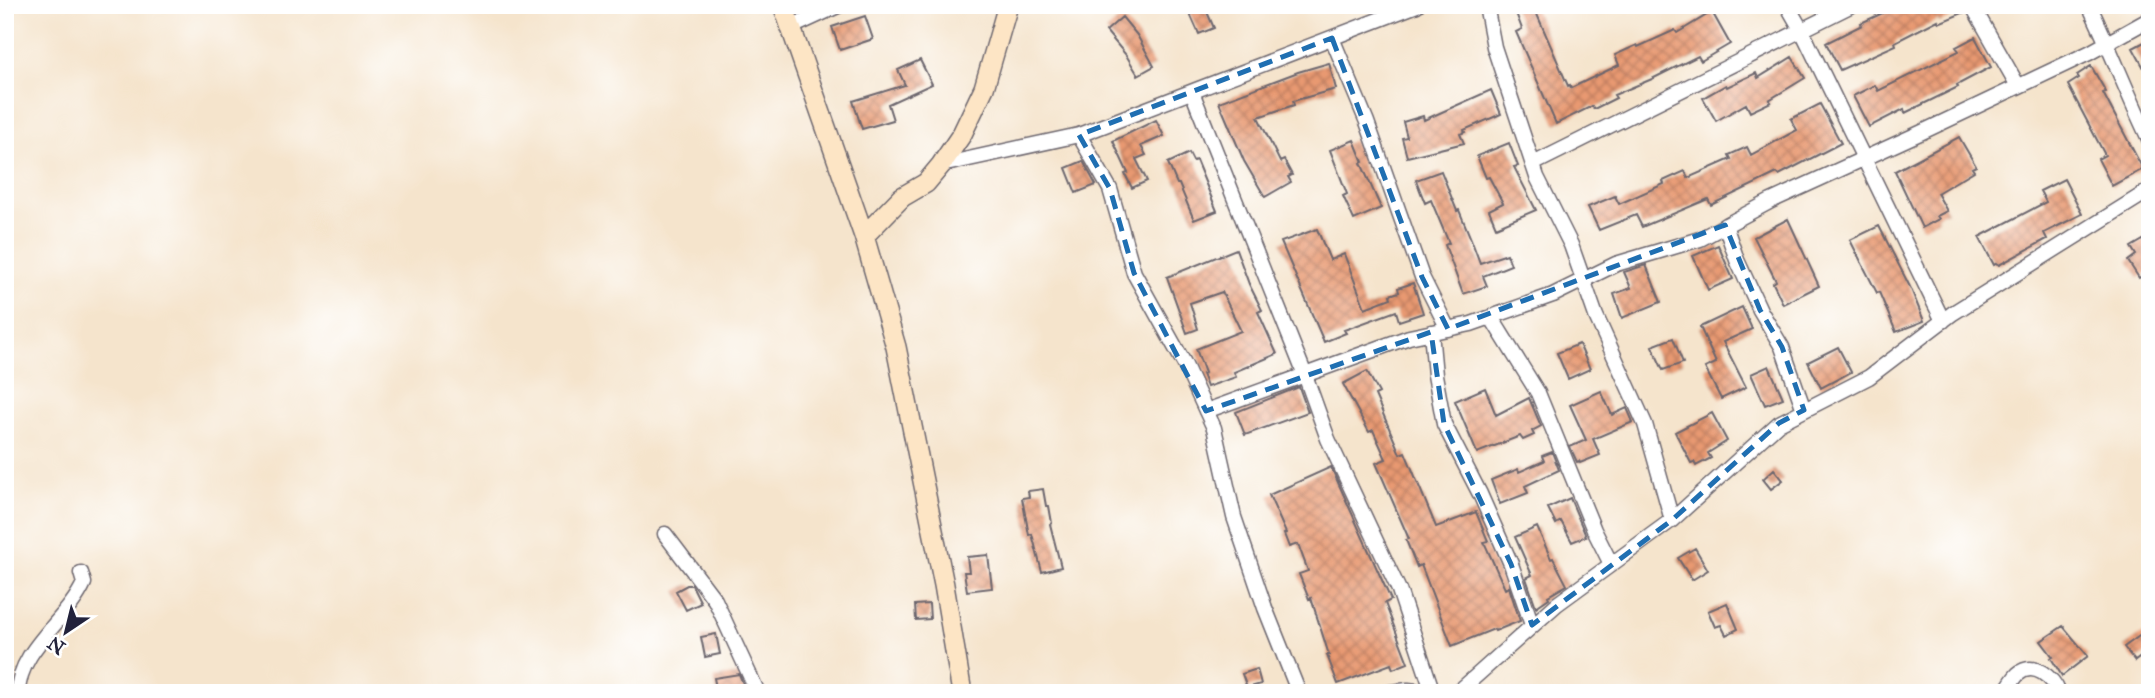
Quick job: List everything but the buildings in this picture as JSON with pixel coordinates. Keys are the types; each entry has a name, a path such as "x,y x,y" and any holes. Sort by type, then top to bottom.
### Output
{"main road":[{"path":"783,5 864,236 896,347 944,585 962,693"},
{"path":"864,236 902,197 926,183 962,134 985,88 1008,5"}],"street":[{"path":"792,27 840,5"},
{"path":"941,165 1079,135 1417,5"},
{"path":"1486,5 1494,47 1537,177 1571,245 1583,281 1645,424 1672,520"},
{"path":"1787,5 1943,320"},
{"path":"1533,164 1852,5"},
{"path":"1972,5 2018,86"},
{"path":"2089,5 2150,141"},
{"path":"1206,411 1409,337 1491,317 1553,295 1616,264 1700,239 1771,201 2108,44 2150,19"},
{"path":"1332,38 1367,122 1422,277 1448,329"},
{"path":"1192,92 1328,439 1399,590 1433,693 1408,690 1384,693"},
{"path":"1079,135 1111,189 1134,273 1184,363 1214,428 1234,517 1265,608 1299,693"},
{"path":"1457,693 1557,604 1672,520 1779,423 1869,377 1943,320 2150,190"},
{"path":"1725,225 1737,260 1760,310 1782,347 1804,410"},
{"path":"1491,317 1538,393 1594,530 1611,564"},
{"path":"1431,332 1444,424 1480,494 1511,564 1532,625"},
{"path":"665,534 715,600 758,693"},
{"path":"18,693 20,676 31,654 75,601 84,583 81,573"},
{"path":"2004,693 2018,674 2029,670 2041,671 2054,683 2059,693"}],"highlighted area":[{"path":"1332,38 1422,277 1448,329 1725,225 1760,310 1782,347 1804,410 1779,423 1672,520 1532,625 1511,564 1444,424 1431,332 1206,411 1134,273 1110,189 1079,135"}]}
